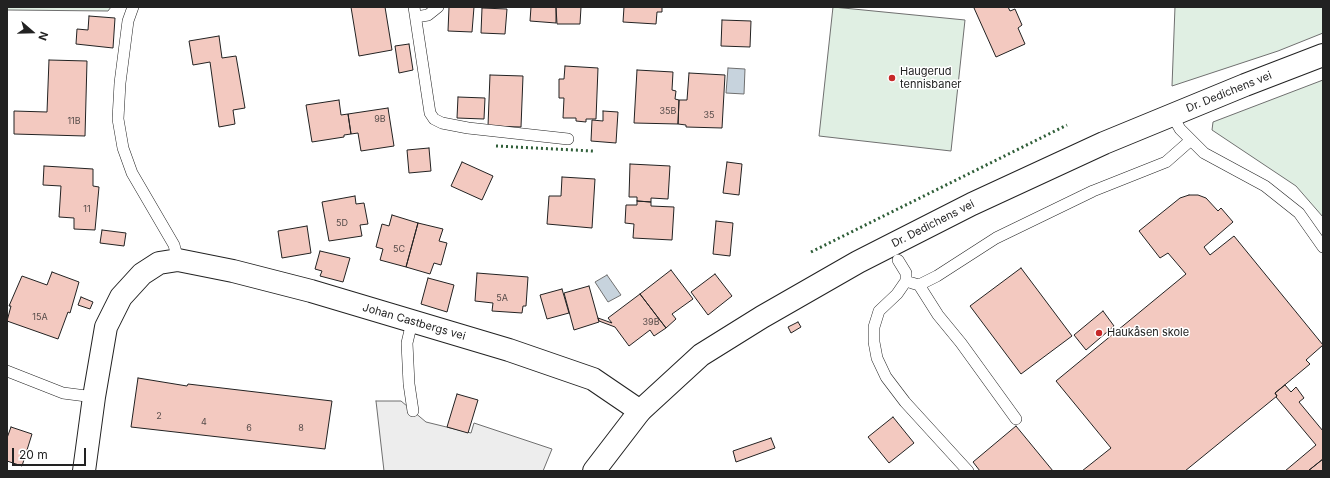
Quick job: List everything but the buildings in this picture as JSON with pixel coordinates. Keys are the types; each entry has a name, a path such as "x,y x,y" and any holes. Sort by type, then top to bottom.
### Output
{"street":[{"name":"Dr. Dedichens vei","path":"594,471 640,411 701,355 762,317 858,262 993,194 1104,143 1323,55"},
{"name":"Johan Castbergs vei","path":"84,471 94,396 106,327 121,298 142,274 159,263 178,260 233,271 311,291 509,350 593,379 640,411"}],"lane":[{"path":"133,7 128,21 120,83 118,119 122,148 132,173 174,245 178,260"},
{"path":"438,7 428,15 415,12 430,113 434,118 442,123 468,128 568,139"},
{"path":"1172,115 1180,129 1204,153 1265,186 1299,213 1323,247"},
{"path":"919,285 937,276 996,238 1093,191 1166,162 1191,140"},
{"path":"898,260 906,273 906,281 897,294 879,311 874,327 874,342 877,358 886,377 905,402 968,471"},
{"path":"906,281 919,285 938,315 1016,419"},
{"path":"412,322 407,343 409,384 413,411"},
{"path":"7,371 63,393 94,396"}],"green space":[{"path":"7,7 111,7 108,11 7,10"},
{"name":"Haugerud tennisbaner","path":"833,7 965,20 951,151 819,136"},
{"path":"1175,7 1323,7 1323,33 1278,51 1172,86"},
{"path":"1323,80 1323,217 1296,186 1212,130 1213,122"}],"shaded area":[{"path":"728,68 745,69 744,94 726,93"},
{"path":"607,275 621,295 608,302 595,282"},
{"path":"376,401 401,401 426,422 471,433 474,423 552,449 543,471 384,471"}],"hedge":[{"path":"811,252 1067,125"},
{"path":"496,146 593,151"}],"place":[{"name":"Haugerud tennisbaner","path":"892,78"},
{"name":"Haukåsen skole","path":"1099,333"}]}
